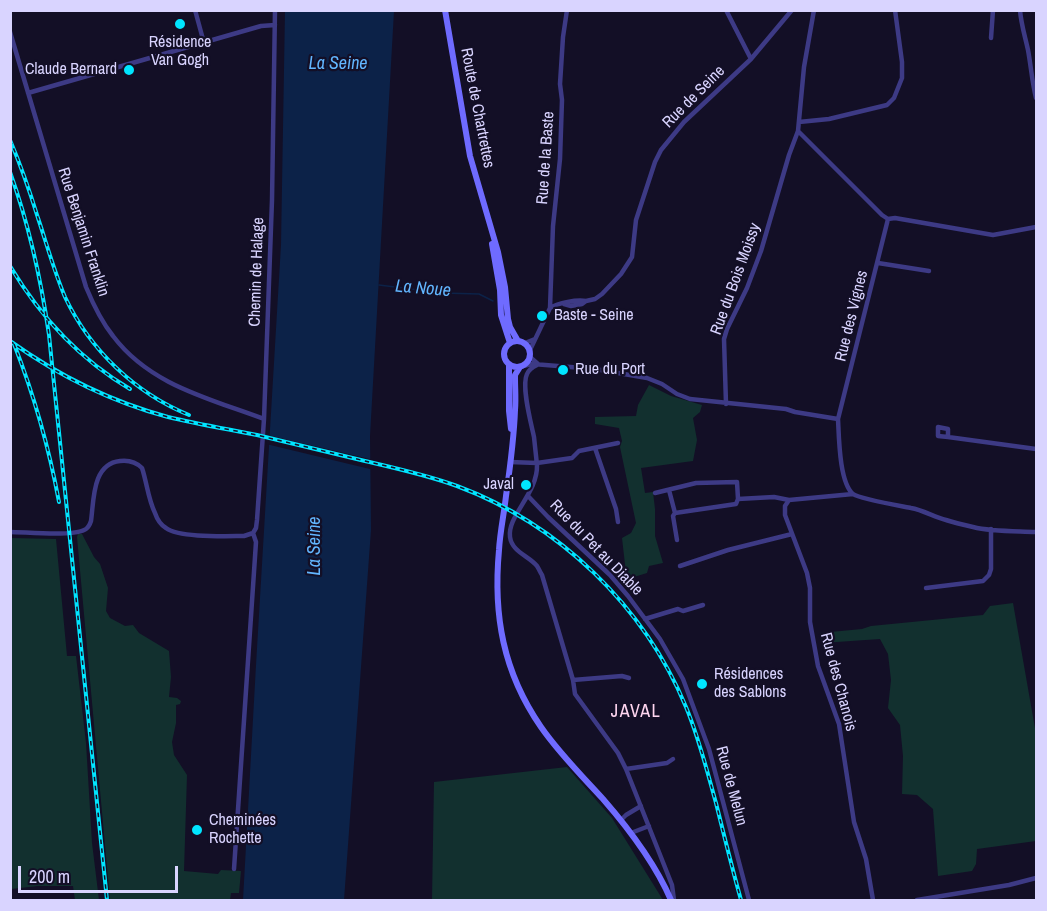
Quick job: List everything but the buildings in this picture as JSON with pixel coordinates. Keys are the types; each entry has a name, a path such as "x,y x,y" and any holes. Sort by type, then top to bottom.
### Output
{"main road":[{"name":"Route de Chartrettes","path":"445,10 470,156 498,252 510,327 522,342"},
{"name":"Route de Chartrettes","path":"485,210 500,290 501,315 510,344"},
{"path":"513,435 509,411 509,364 504,354 507,346 512,342 522,342 530,354 526,364 516,371 513,435 498,562 499,621 507,660 540,726 631,832 673,900"},
{"path":"509,364 521,366"}],"street":[{"path":"195,10 204,43"},
{"name":"Chemin de Halage","path":"234,869 256,542 253,533 257,520 264,418 272,200 275,10"},
{"name":"Rue de la Baste","path":"550,308 553,226 560,159 563,37 567,10"},
{"path":"726,10 751,59"},
{"name":"Rue de Seine","path":"550,308 556,305 582,304 595,299 621,274 631,259 636,220 661,150 684,122 751,59 792,10"},
{"name":"Rue du Bois Moissy","path":"726,404 724,339 761,250 798,131 804,67 814,10"},
{"path":"799,122 829,119 887,105 894,98 902,78 895,10"},
{"path":"991,38 993,10"},
{"path":"1020,10 1036,98"},
{"path":"28,93 261,26 275,25"},
{"name":"Rue Benjamin Franklin","path":"10,32 86,287 95,308 112,335 144,368 165,381 264,418"},
{"path":"798,131 888,219 895,218 993,235 1036,227"},
{"name":"Rue des Vignes","path":"838,419 888,219"},
{"path":"878,263 929,271"},
{"path":"539,365 530,354 550,308"},
{"path":"522,342 536,339"},
{"path":"539,365 528,371 525,380 537,463 536,476 512,524 510,538 518,551 537,566 542,574 570,666 575,694 618,753 626,769 672,885 673,900"},
{"path":"521,366 595,369 647,378 690,399 786,409 838,419 842,470 853,494"},
{"path":"948,437 1036,449"},
{"path":"510,462 537,463 572,459 579,451 618,443"},
{"path":"595,448 616,509 618,522"},
{"path":"10,532 63,533 84,530 91,521 97,481 101,471 111,463 122,461 133,462 142,468 154,512 166,528 190,535 244,536 253,533"},
{"path":"655,493 696,483 737,482 736,504 675,513"},
{"path":"669,490 675,513 677,540"},
{"path":"738,499 774,497 789,500 853,494 913,508 974,527 1036,532"},
{"name":"Rue du Pet au Diable","path":"528,496 610,575 660,639 683,679"},
{"name":"Rue des Chanois","path":"789,500 784,506 785,515 807,573 810,588 810,622 818,666 839,724 854,822 867,859 873,900"},
{"path":"926,588 983,580 989,575 991,529"},
{"path":"680,566 748,544 792,534"},
{"path":"645,619 678,609 683,611 703,605"},
{"path":"573,680 622,676 629,678"},
{"name":"Rue de Melun","path":"683,679 709,749 749,900"},
{"path":"626,769 667,763 673,759"},
{"path":"621,820 641,806"},
{"path":"631,832 649,826"},
{"path":"917,900 1009,885 1036,878"}],"green space":[{"path":"649,385 671,396 702,405 700,412 693,418 697,440 693,461 641,468 645,493 653,492 655,536 663,563 649,566 647,573 621,581 619,577 626,573 622,538 631,533 636,523 620,447 622,441 619,428 595,424 595,417 636,416 638,405"},
{"path":"78,534 82,534 100,564 108,588 106,611 110,618 125,626 133,625 139,633 169,651 171,677 169,697 181,701 176,705 176,723 172,742 174,755 187,775 184,871 218,874 221,870 241,871 239,893 231,893 230,900 110,900"},
{"path":"11,538 56,539 67,656 76,656 99,900 75,900 73,886 11,889"},
{"path":"1013,603 1036,734 1036,841 977,849 976,864 972,871 938,876 933,809 917,795 902,794 903,756 900,725 888,708 891,680 888,654 880,639 822,643 820,633 983,615 990,606"},
{"path":"567,767 612,818 663,900 432,900 434,782"}],"water":[{"name":"La Seine","path":"285,11 394,11 370,436 371,530 344,900 243,900 281,245"}],"pier":[{"path":"267,435 374,460 374,470 266,444"}],"waterway":[{"name":"La Noue","path":"379,285 443,293 479,294 493,301"}],"railway":[{"path":"10,140 29,189 57,277 65,297 87,335 116,368 133,382 150,395 189,415"},
{"path":"10,172 34,252 49,335 107,900"},
{"path":"10,266 34,302 62,335 94,364 130,389"},
{"path":"10,341 85,386 146,411 399,469 457,486 494,502 530,522 563,546 594,573 622,603 647,635 668,670 686,707 699,743 741,900"},
{"path":"14,344 40,422 59,502"}],"place":[{"name":"Résidence Van Gogh","path":"180,24"},
{"name":"Claude Bernard","path":"129,70"},
{"name":"Baste - Seine","path":"542,316"},
{"name":"Rue du Port","path":"563,370"},
{"name":"Javal","path":"526,485"},
{"name":"Résidences des Sablons","path":"702,684"},
{"name":"Cheminées Rochette","path":"197,830"}],"district":[{"name":"JAVAL","path":"636,712"}]}
